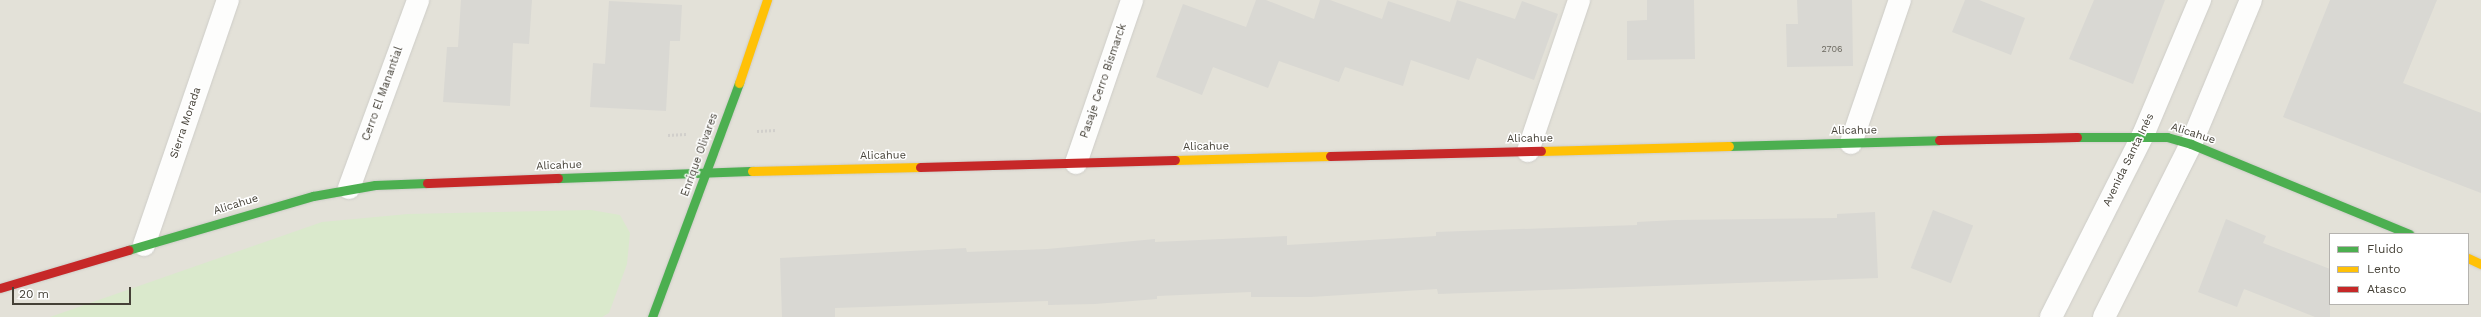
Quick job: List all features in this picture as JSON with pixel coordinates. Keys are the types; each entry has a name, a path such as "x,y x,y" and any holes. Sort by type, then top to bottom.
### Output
{"street":[{"name":"Sierra Morada","path":"144,245 228,0"},
{"name":"Cerro El Manantial","path":"349,188 418,0"},
{"name":"Enrique Olivares","path":"652,317 708,173 767,0"},
{"name":"Pasaje Cerro Bismarck","path":"1076,163 1132,0"},
{"path":"1528,151 1579,0"},
{"path":"1851,143 1900,0"},
{"name":"Avenida Santa Inés","path":"2051,317 2143,135 2200,0"},
{"path":"2104,317 2191,144 2251,0"},
{"name":"Alicahue","path":"0,288 144,245 349,188 708,173 2143,135 2191,144 2407,233"},
{"path":"2469,258 2481,264"}],"shaded area":[{"path":"0,0 2481,0 2481,317 0,317"}],"green space":[{"path":"591,210 620,215 630,233 627,264 609,313 602,317 50,317 322,222 408,214"}],"building":[{"path":"461,0 532,0 529,44 513,43 510,106 443,102 447,47 458,47"},
{"path":"1256,0 1266,0 1314,19 1320,0 1330,0 1382,19 1388,1 1450,22 1457,0 1515,19 1522,1 1558,14 1534,80 1477,58 1469,80 1411,60 1403,86 1345,67 1339,82 1279,61 1268,88 1213,67 1202,95 1156,77 1183,4 1246,27"},
{"path":"1647,0 1694,0 1695,59 1627,60 1627,21 1647,20"},
{"path":"1797,0 1852,0 1853,66 1787,67 1786,24 1798,24"},
{"path":"1965,0 1979,0 2025,18 2011,55 1952,32"},
{"path":"2094,0 2165,0 2133,84 2069,59"},
{"path":"2330,0 2437,0 2403,83 2481,113 2481,193 2283,117"},
{"path":"609,1 682,5 680,41 670,41 666,111 590,107 593,63 605,64"},
{"path":"1933,210 1973,225 1951,283 1911,268"},
{"path":"1875,212 1878,278 1438,294 1437,289 1311,297 1251,297 1251,292 1157,296 1157,299 1095,304 1048,305 1048,301 835,308 835,317 782,317 780,258 966,248 967,252 1047,249 1155,239 1155,242 1287,236 1287,245 1436,236 1436,232 1637,225 1637,222 1677,220 1837,218 1837,214"},
{"path":"2226,219 2266,236 2263,243 2329,269 2330,317 2315,317 2244,289 2237,307 2198,292"}],"traffic: fast":[{"path":"652,317 739,83"},
{"path":"2077,137 2167,137 2191,144 2407,233"},
{"path":"1729,146 1939,140"},
{"path":"558,178 752,171"},
{"path":"128,250 313,196 375,185 427,183"}],"traffic: slow":[{"path":"739,83 767,0"},
{"path":"1541,151 1729,146"},
{"path":"1175,160 1330,156"},
{"path":"752,171 920,167"},
{"path":"2469,258 2481,264"}],"traffic: jam":[{"path":"1939,140 2077,137"},
{"path":"1330,156 1541,151"},
{"path":"920,167 1175,160"},
{"path":"427,183 558,178"},
{"path":"0,288 128,250"}]}
